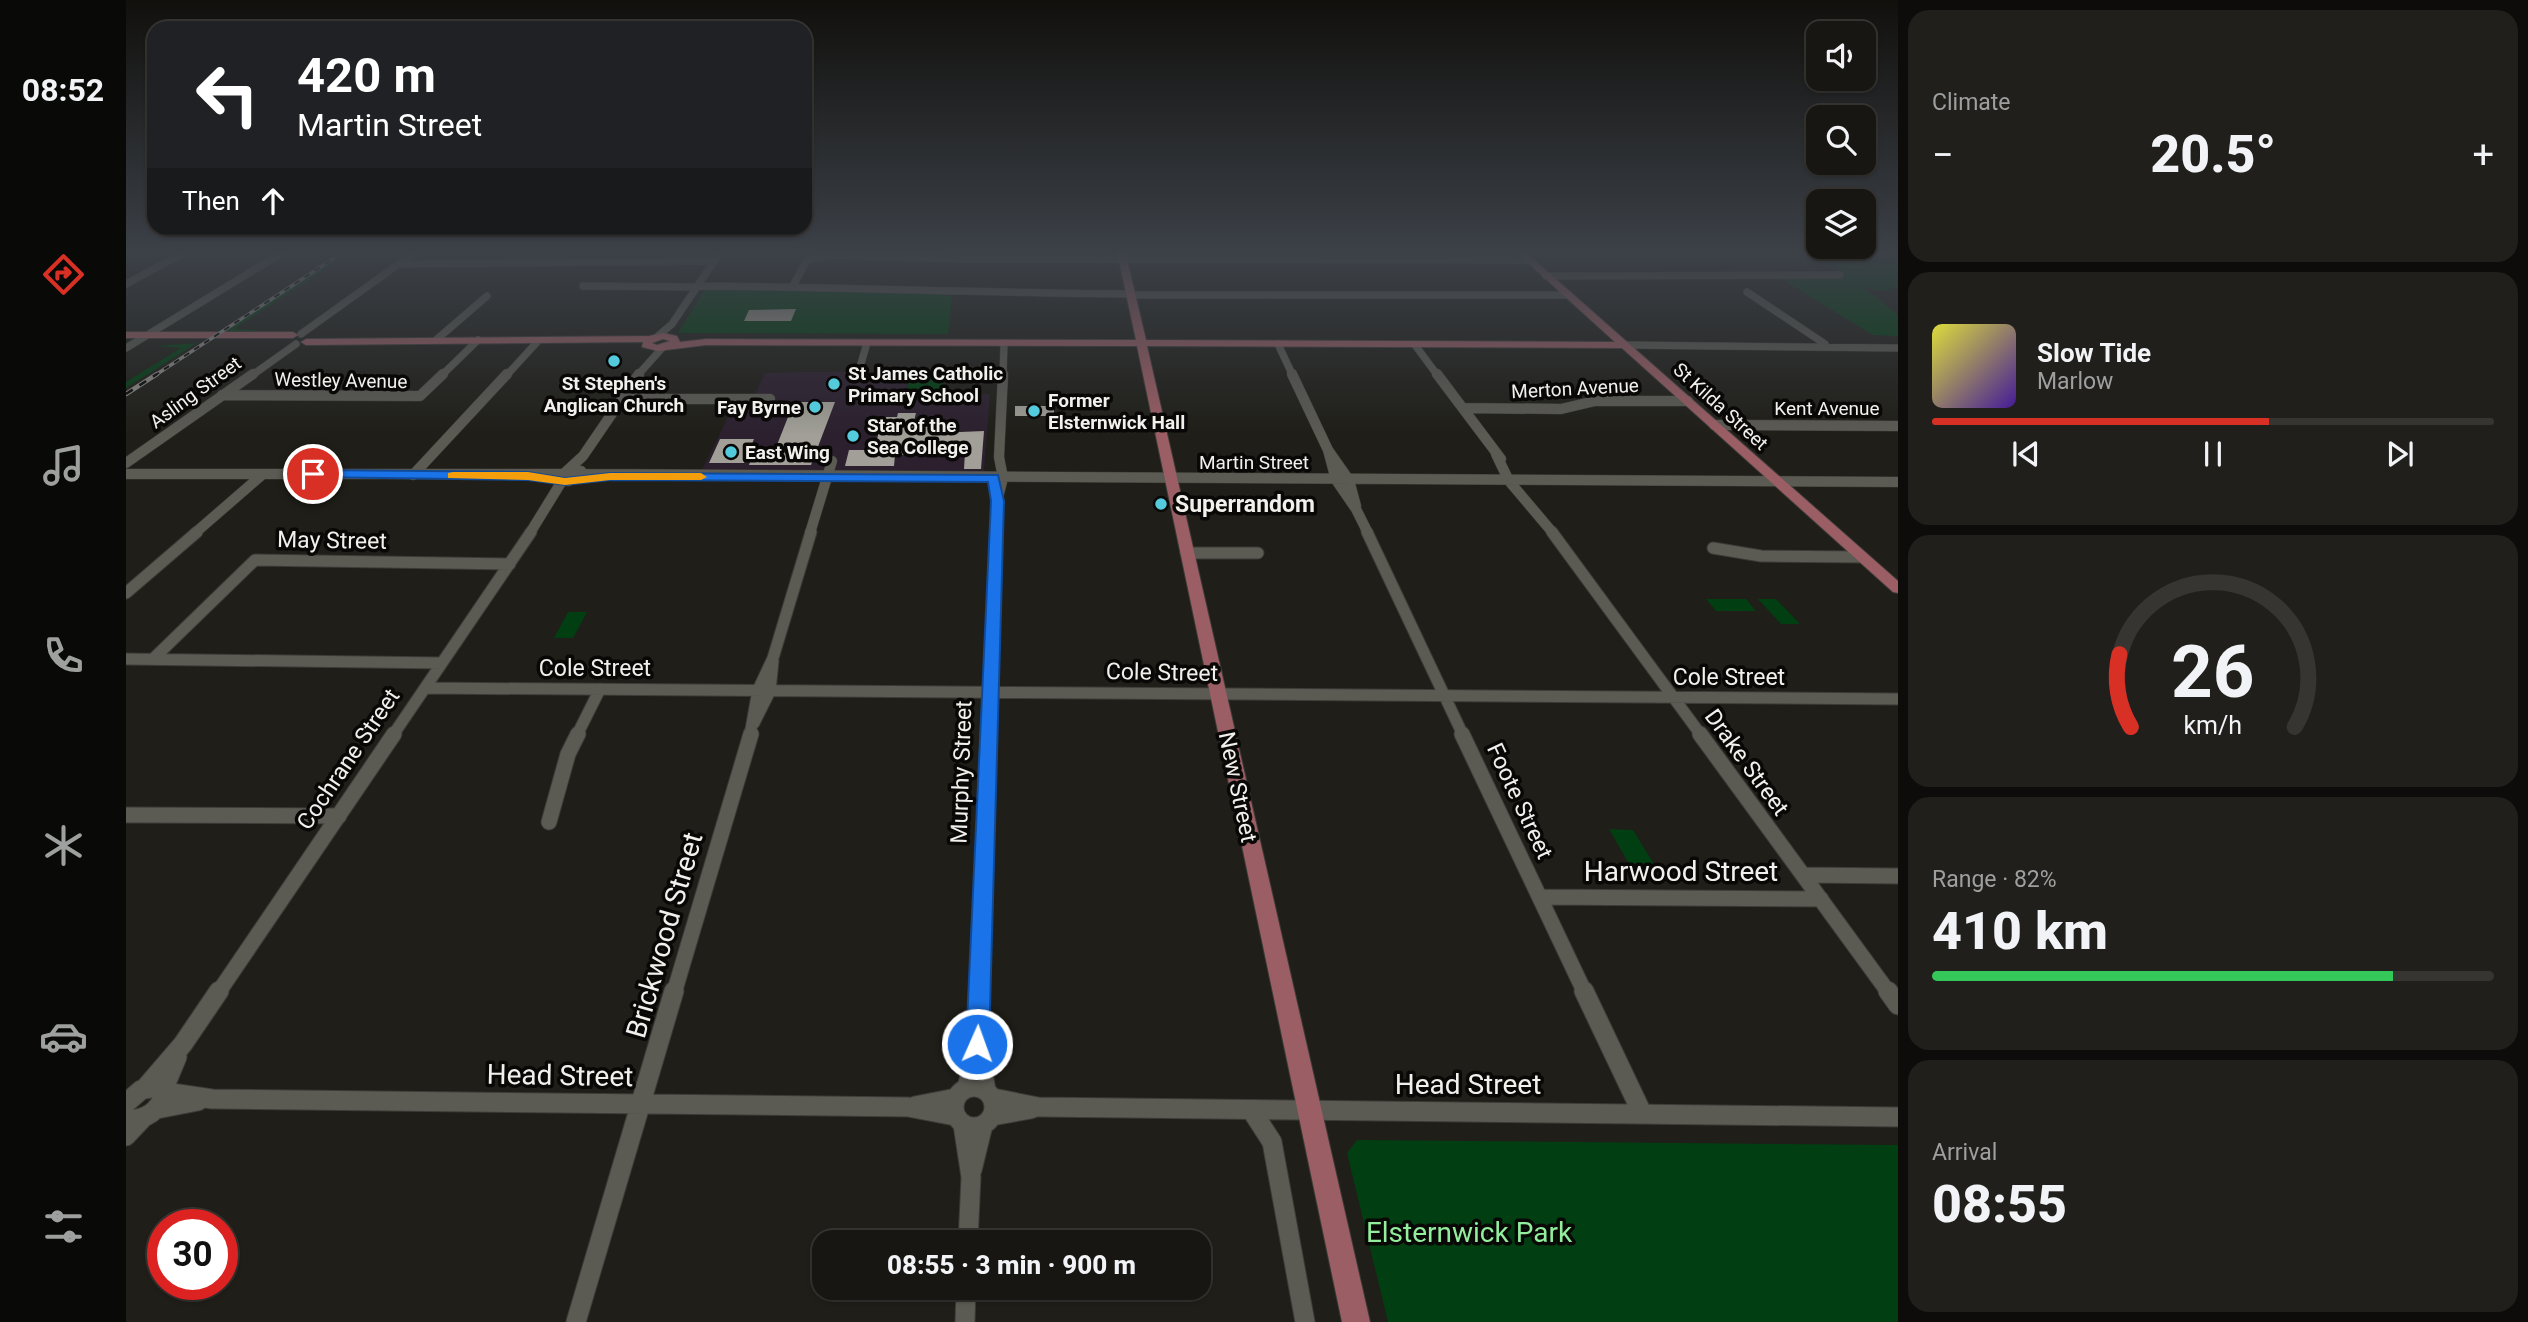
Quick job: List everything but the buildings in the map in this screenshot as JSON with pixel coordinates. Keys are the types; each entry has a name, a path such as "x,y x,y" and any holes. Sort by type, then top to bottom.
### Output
{"main road":[{"name":"New Street","path":"1134,313 1356,1322"},
{"name":"St Kilda Street","path":"1588,313 1898,589"},
{"path":"126,335 137,339 1624,345"}],"street":[{"path":"126,348 181,313"},
{"name":"Asling Street","path":"126,469 136,457 334,313"},
{"path":"436,340 468,313"},
{"path":"651,342 672,324 680,313"},
{"path":"1777,313 1822,344 1883,341 1898,346"},
{"path":"670,342 672,324"},
{"name":"Westley Avenue","path":"222,394 420,396 478,340"},
{"path":"413,475 538,341"},
{"name":"Cochrane Street","path":"646,363 651,342"},
{"name":"Cochrane Street","path":"126,1136 143,1100 646,363 670,342"},
{"path":"858,374 866,343"},
{"name":"Murphy Street","path":"969,1230 1004,343"},
{"name":"Foote Street","path":"1278,344 1328,450 1349,480 1356,509"},
{"name":"Drake Street","path":"1416,345 1496,454 1521,481 1537,511"},
{"path":"1624,345 1898,346"},
{"path":"622,399 770,399"},
{"name":"Merton Avenue","path":"1463,408 1561,409 1595,401 1688,401"},
{"name":"Kent Avenue","path":"1714,425 1898,426"},
{"name":"Foote Street","path":"1328,450 1336,480 1356,509 1642,1113"},
{"name":"Drake Street","path":"1496,454 1509,481 1537,511 1898,1005"},
{"name":"Brickwood Street","path":"576,1322 832,461"},
{"name":"Martin Street","path":"126,469 149,472 263,474 528,476 1898,482"},
{"path":"126,593 263,474"},
{"path":"1713,548 1761,556 1862,557"},
{"path":"1186,553 1258,553"},
{"name":"May Street","path":"153,659 255,560 510,564"},
{"path":"126,659 442,663"},
{"name":"Cole Street","path":"426,688 1898,699"},
{"path":"549,822 568,754 600,689"},
{"path":"126,815 339,816"},
{"name":"Harwood Street","path":"1804,875 1898,876"},
{"name":"Harwood Street","path":"1540,897 1821,899"},
{"name":"Head Street","path":"143,1100 1898,1117"},
{"path":"1252,1111 1272,1142 1305,1322"},
{"path":"965,1322 966,1300"}],"shaded area":[{"name":"Star of the Sea College","path":"910,372 906,394 990,394 984,471 702,470 736,401 752,401 765,373"}],"green space":[{"path":"254,313 259,313 234,329 258,330 253,333 220,335"},
{"path":"691,313 950,313 948,334 678,333"},
{"path":"1837,313 1895,313 1898,315 1898,336 1873,335"},
{"path":"197,343 126,388 126,382 181,348 156,346"},
{"path":"909,373 944,373 942,390 907,391"},
{"path":"1706,599 1746,599 1756,611 1716,611"},
{"path":"1758,599 1776,599 1800,624 1781,624"},
{"path":"568,612 587,612 573,638 554,638"},
{"path":"1609,829 1633,830 1658,871 1633,871"},
{"name":"Elsternwick Park","path":"1357,1140 1898,1145 1898,1322 1388,1322 1347,1153"}],"railway":[{"path":"154,376 251,313"},
{"path":"126,394 157,374"}],"slow traffic":[{"path":"453,475 528,476 565,481 610,476 701,477"}],"place":[{"name":"St Stephen's Anglican Church","path":"614,361"},
{"name":"St James Catholic Primary School","path":"834,384"},
{"name":"Fay Byrne","path":"815,407"},
{"name":"Former Elsternwick Hall","path":"1034,411"},
{"name":"Star of the Sea College","path":"853,436"},
{"name":"East Wing","path":"731,452"},
{"name":"Superrandom","path":"1161,504"}],"route":[{"path":"313,474 528,476 565,481 610,476 993,478 997,501 977,1044"}]}
